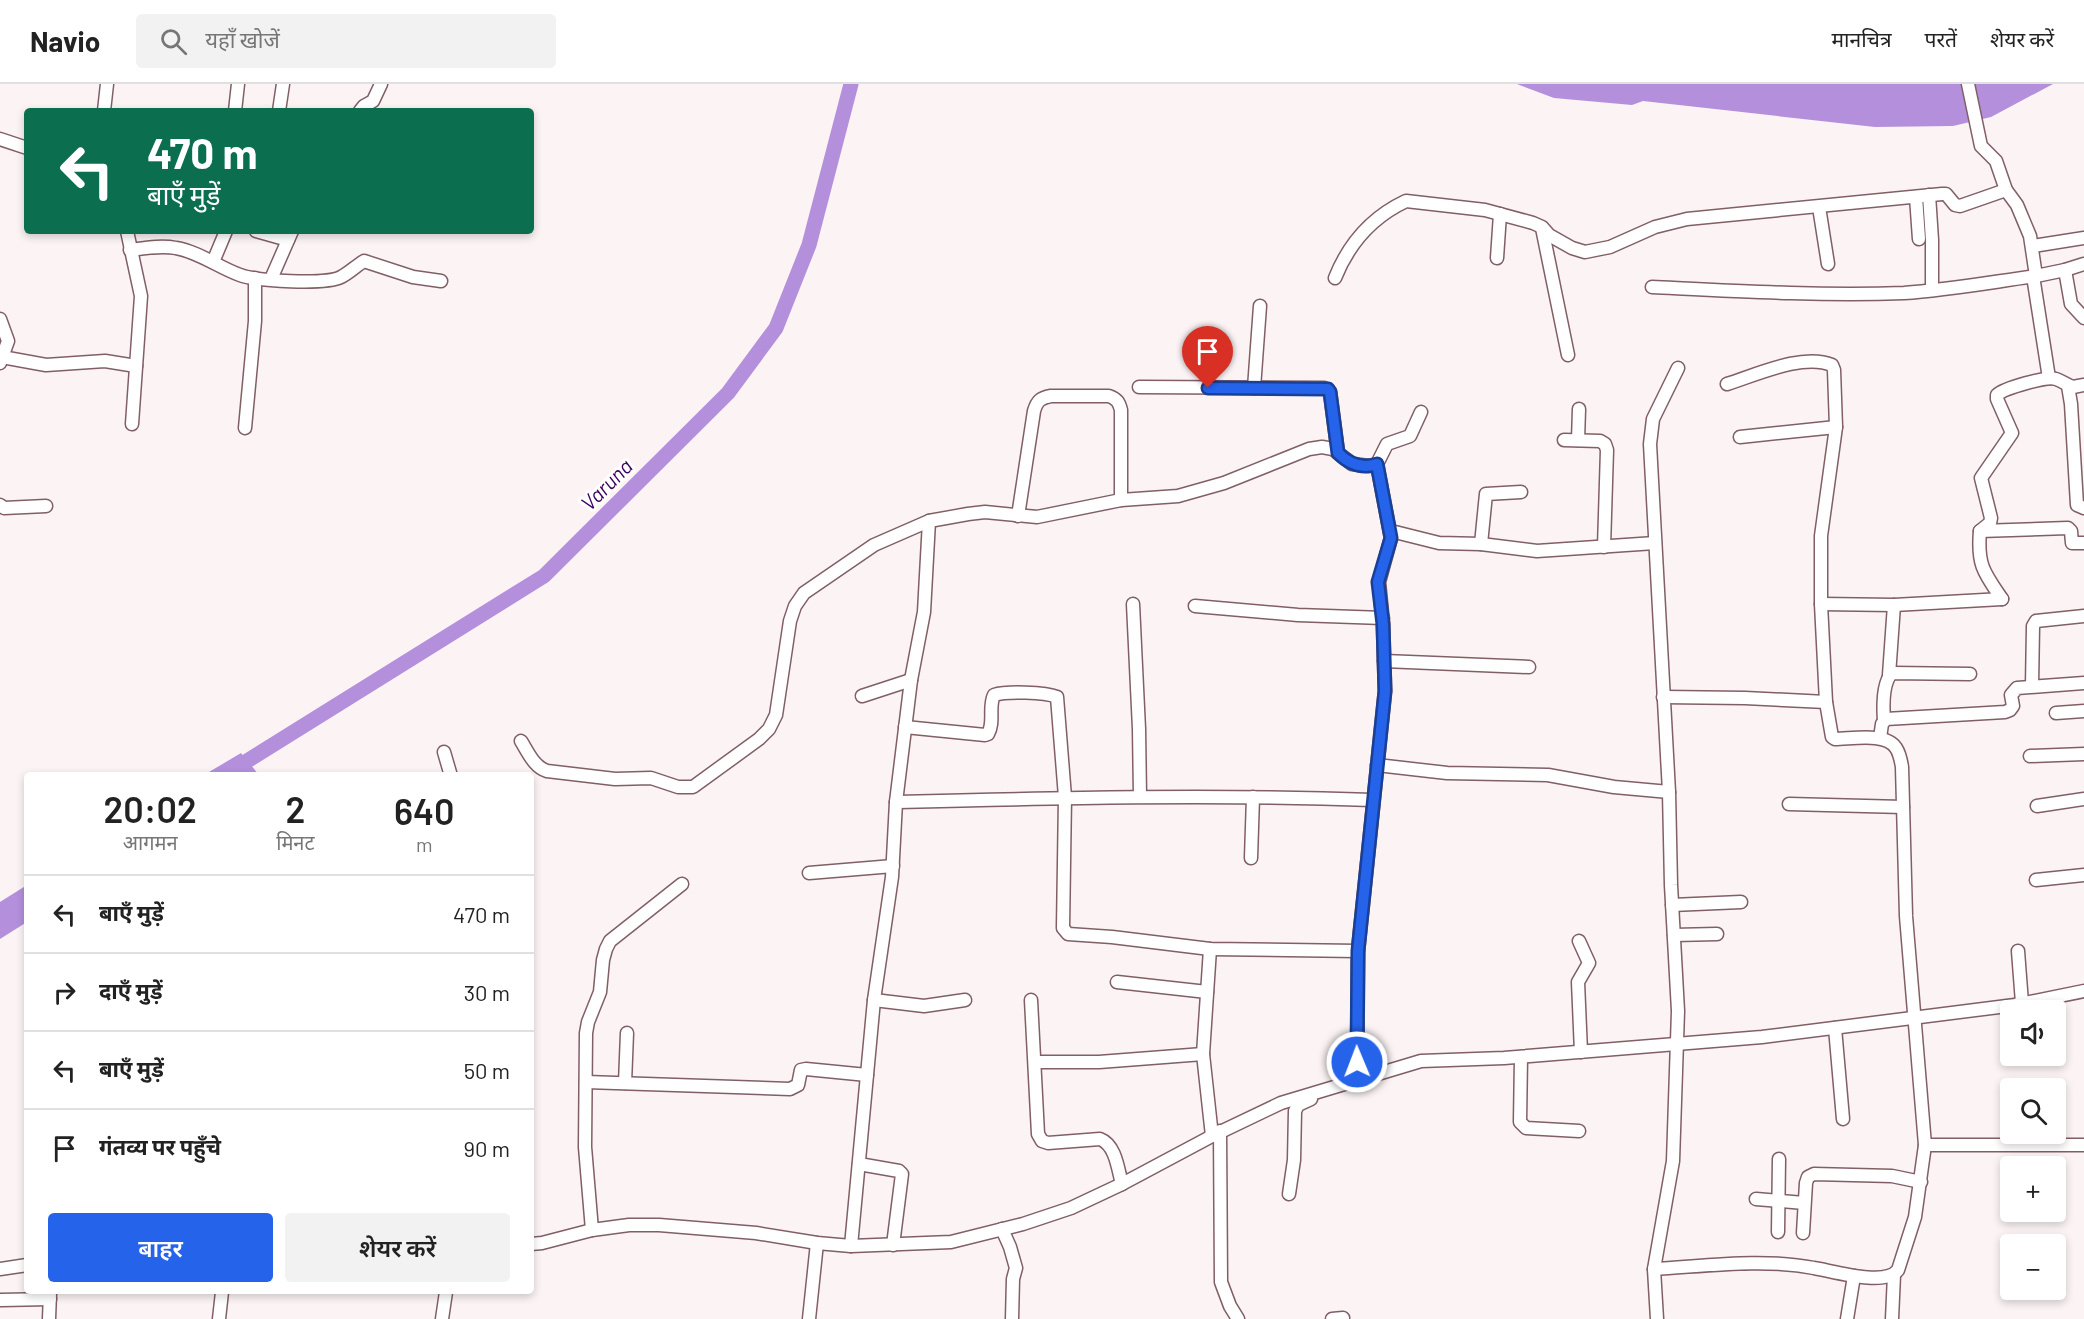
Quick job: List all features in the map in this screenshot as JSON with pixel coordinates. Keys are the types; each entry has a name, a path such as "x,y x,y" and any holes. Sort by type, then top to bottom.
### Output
{"street":[{"path":"104,108 107,84"},
{"path":"235,108 238,84"},
{"path":"279,108 283,84"},
{"path":"364,108 373,101 381,84"},
{"path":"1968,84 1982,146 1996,161 2006,190 2017,205 2033,246 2034,276 2049,378"},
{"path":"0,139 24,147"},
{"path":"1335,278 1363,230 1396,205 1406,201 1485,210 1500,214 1542,227 1549,235 1572,248 1585,252 1597,251 1672,222 1946,194 1955,205 1960,206 2006,190"},
{"path":"1929,195 1932,290"},
{"path":"1916,197 1919,239"},
{"path":"1819,207 1828,264"},
{"path":"1497,258 1500,214"},
{"path":"1542,227 1568,355"},
{"path":"127,234 129,250 139,280 141,296 132,424"},
{"path":"213,262 224,234"},
{"path":"271,279 290,236"},
{"path":"2033,246 2084,238"},
{"path":"129,250 177,248 237,274 255,278 334,280 364,261 413,277 441,281"},
{"path":"1652,287 1904,292 2034,276 2084,264"},
{"path":"2066,270 2070,304 2084,318"},
{"path":"245,428 255,321 255,278"},
{"path":"1254,388 1260,306"},
{"path":"0,319 8,341 2,357 46,366 105,361 136,366"},
{"path":"1654,1269 1775,1263 1813,1267 1854,1276 1887,1277 1894,1275 1898,1270 1910,1235 1921,1182 1925,1145 1906,916 1900,757 1895,746 1880,738 1835,739 1830,731 1826,702 1821,604 1821,536 1836,427 1834,370 1832,365 1826,363 1803,362 1727,384"},
{"path":"1656,1319 1654,1269 1673,1161 1678,1011 1651,430 1653,419 1678,368"},
{"path":"1980,531 1990,523 1991,518 1981,478 2012,433 1997,395 2004,390 2049,378 2057,379 2068,386 2084,385"},
{"path":"2068,386 2077,505 2084,508"},
{"path":"1139,387 1328,389 1338,453"},
{"path":"1018,516 1034,411 1037,402 1043,397 1109,396 1116,398 1120,403 1121,500"},
{"path":"1578,440 1579,409"},
{"path":"1357,1079 1358,951 1385,691 1383,618 1378,582 1391,531 1377,464 1387,444 1410,436 1421,412"},
{"path":"1740,437 1836,427"},
{"path":"1564,440 1600,441 1605,444 1607,450 1604,547"},
{"path":"521,741 536,764 547,771 615,778 651,778 678,787 693,788 759,739 773,723 790,621 795,606 804,593 874,545 929,521 985,512 1036,517 1121,500 1192,493 1224,483 1309,449 1328,448 1352,464 1369,466 1377,464"},
{"path":"1481,544 1486,494 1521,492"},
{"path":"0,505 4,508 46,506"},
{"path":"851,1246 874,1000 893,866 896,802 911,680 924,612 929,521"},
{"path":"1980,531 2068,528 2071,531 2072,543 2084,543"},
{"path":"1391,531 1439,543 1481,544 1537,551 1655,543"},
{"path":"1821,604 1894,605 2002,599 1981,567 1980,531"},
{"path":"1133,604 1140,729 1140,796"},
{"path":"1880,738 1889,675 1894,605"},
{"path":"1195,606 1298,615 1383,618"},
{"path":"2032,686 2033,626 2036,621 2084,616"},
{"path":"1384,661 1529,667"},
{"path":"1889,675 1898,673 1970,674"},
{"path":"862,696 911,680"},
{"path":"1884,721 1892,718 2005,712 2013,706 2011,695 2013,690 2022,686 2084,683"},
{"path":"905,727 985,735 992,727 991,703 994,694 1053,695 1058,700 1065,797 1063,916 1065,932 1072,935 1112,937 1210,949 1358,951"},
{"path":"1663,697 1826,702"},
{"path":"2056,713 2084,711"},
{"path":"444,752 450,772"},
{"path":"2030,756 2084,754"},
{"path":"1377,765 1447,773 1548,775 1614,787 1669,792"},
{"path":"896,802 1140,796 1372,800"},
{"path":"1251,858 1253,797"},
{"path":"2037,806 2084,799"},
{"path":"1789,804 1903,807"},
{"path":"809,873 893,866"},
{"path":"2036,880 2084,874"},
{"path":"591,1230 585,1147 588,1022 600,992 606,949 616,934 682,884"},
{"path":"1672,905 1741,902"},
{"path":"1674,935 1717,934"},
{"path":"1579,941 1589,963 1578,982 1581,1052"},
{"path":"1210,949 1203,1054 1216,1133 1221,1282 1230,1306 1238,1319"},
{"path":"2018,951 2022,1000"},
{"path":"1117,982 1207,992"},
{"path":"2038,1000 2084,991"},
{"path":"874,1000 924,1005 965,1000"},
{"path":"1031,1000 1038,1134 1042,1141 1048,1143 1100,1140 1107,1142 1111,1147 1122,1184"},
{"path":"534,1244 591,1230 629,1225 659,1225 756,1233 851,1246 951,1242 1071,1208 1122,1184 1216,1133 1281,1103 1421,1061 1521,1057 1676,1045 1834,1028 2000,1006"},
{"path":"1834,1028 1843,1119"},
{"path":"625,1083 627,1033"},
{"path":"1035,1062 1099,1062 1203,1054"},
{"path":"1521,1057 1520,1122 1522,1126 1579,1131"},
{"path":"586,1082 790,1089 798,1085 801,1070 806,1069 867,1075"},
{"path":"1288,1194 1294,1160 1296,1107 1327,1088"},
{"path":"1925,1145 2084,1145"},
{"path":"1778,1232 1779,1159"},
{"path":"859,1164 899,1171 902,1174 893,1245"},
{"path":"1803,1233 1806,1183 1814,1174 1892,1176 1921,1182"},
{"path":"1756,1199 1804,1203"},
{"path":"1002,1229 1016,1268 1013,1279 1012,1319"},
{"path":"809,1319 817,1243"},
{"path":"0,1269 24,1265"},
{"path":"1892,1319 1894,1275"},
{"path":"1847,1319 1854,1276"},
{"path":"219,1319 222,1294"},
{"path":"442,1319 446,1294"},
{"path":"1,1300 50,1295 49,1319"}],"shaded area":[{"path":"1517,84 2053,84 1991,117 1953,126 1875,127 1643,101 1632,105 1554,98"},
{"path":"241,753 257,772 209,772"},
{"path":"24,887 24,924 0,939 0,902"}],"waterway":[{"name":"Varuna","path":"229,772 544,576 728,393 776,328 809,245 851,84"}],"route":[{"path":"1208,388 1328,389 1338,453 1348,463 1369,466 1377,464 1391,538 1378,582 1383,624 1385,691 1358,951 1357,1062"}]}
